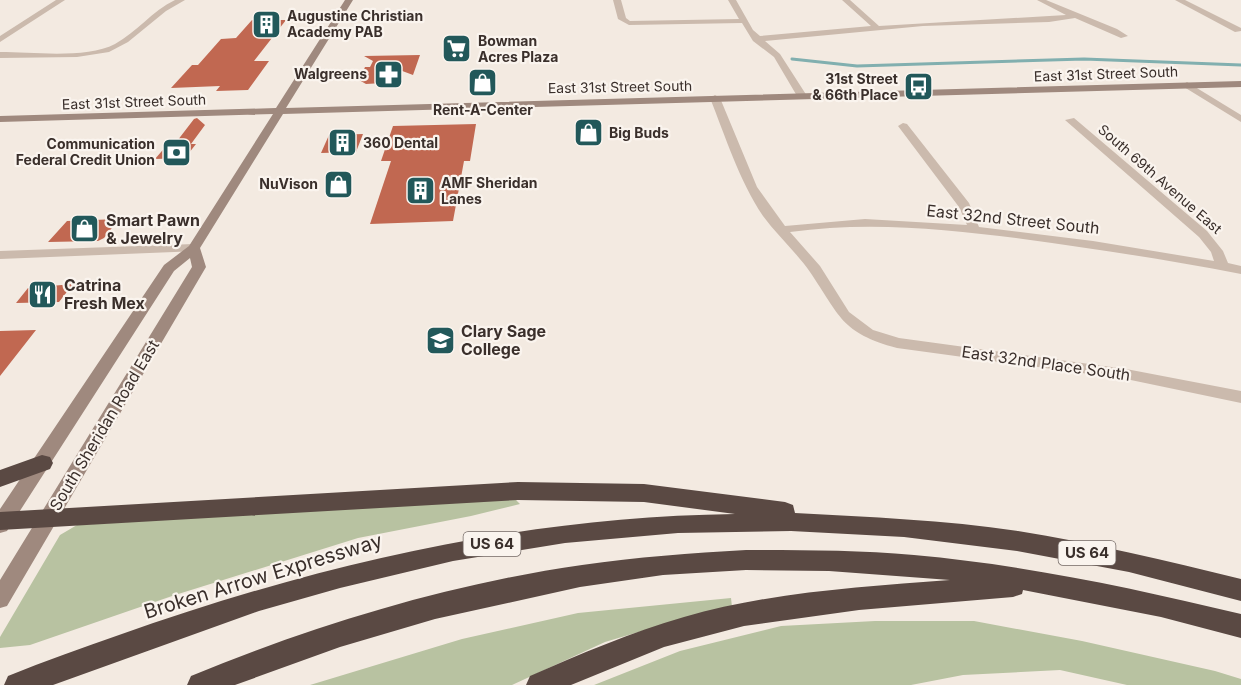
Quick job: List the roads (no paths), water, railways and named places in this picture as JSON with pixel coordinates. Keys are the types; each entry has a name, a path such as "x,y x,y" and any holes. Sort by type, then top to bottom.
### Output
{"highway":[{"path":"0,479 42,464"},
{"path":"1,522 518,491 644,493 931,529"},
{"name":"Broken Arrow Expressway","path":"18,685 174,630 337,577 477,546 628,526 721,521 801,521 931,529 1110,557 1241,590"},
{"name":"US 64","path":"201,685 353,630 437,606 509,589 582,576 666,565 757,560 843,561 918,567 1045,583 1198,614 1241,626"},
{"path":"540,685 616,652 717,621 786,607 1045,583"}],"main road":[{"name":"South Sheridan Road East","path":"1,522 42,464 169,268 194,248 349,0"},
{"name":"East 31st Street South","path":"0,119 1241,84"},
{"name":"South Sheridan Road East","path":"0,599 199,267 194,248"}],"street":[{"path":"0,40 61,0"},
{"path":"0,55 108,50 120,44 162,9 181,0"},
{"path":"617,0 621,18 626,22 642,24 744,21"},
{"path":"732,0 756,39 777,56 802,96"},
{"path":"846,0 877,28"},
{"path":"1041,0 1058,10 1109,27 1124,36"},
{"path":"1179,0 1238,30"},
{"path":"756,39 933,23 1054,20 1075,16"},
{"path":"1187,85 1241,119"},
{"path":"715,98 751,188 781,230"},
{"name":"South 69th Avenue East","path":"1070,120 1203,234 1217,251 1222,266"},
{"path":"903,126 965,206 974,230"},
{"name":"East 32nd Street South","path":"781,230 816,224 864,221 974,230 1110,247 1241,270"},
{"name":"East 32nd Place South","path":"781,230 815,269 837,305 853,324 868,333 897,343 1126,374 1241,397"},
{"path":"0,255 194,248"}],"waterway":[{"path":"792,59 857,66 1084,59 1241,65"}],"place":[{"name":"Augustine Christian Academy PAB","path":"266,24"},
{"name":"Bowman Acres Plaza","path":"457,49"},
{"name":"Walgreens","path":"388,74"},
{"name":"Rent-A-Center","path":"483,83"},
{"name":"31st Street & 66th Place","path":"919,87"},
{"name":"Big Buds","path":"588,133"},
{"name":"360 Dental","path":"342,143"},
{"name":"Communication Federal Credit Union","path":"176,152"},
{"name":"NuVison","path":"339,184"},
{"name":"AMF Sheridan Lanes","path":"420,191"},
{"name":"Smart Pawn & Jewelry","path":"85,229"},
{"name":"Catrina Fresh Mex","path":"43,294"},
{"name":"Clary Sage College","path":"440,340"}]}
